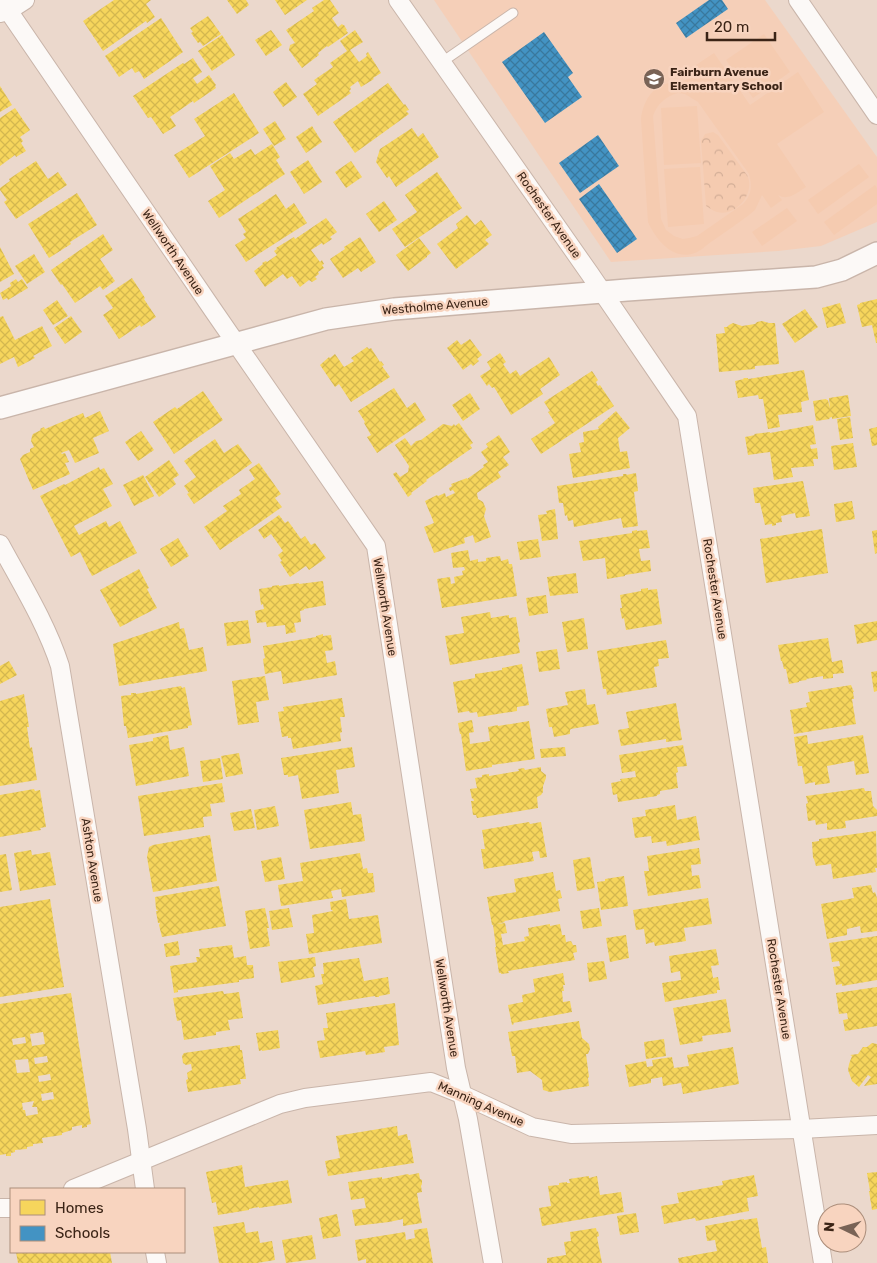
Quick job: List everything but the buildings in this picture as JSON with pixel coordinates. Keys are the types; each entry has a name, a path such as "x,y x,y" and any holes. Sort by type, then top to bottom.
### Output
{"street":[{"path":"3,8 25,0"},
{"name":"Rochester Avenue","path":"398,0 687,416 823,1263"},
{"path":"798,0 877,115"},
{"name":"Wellworth Avenue","path":"3,8 376,546 452,1038 493,1263"},
{"name":"Westholme Avenue","path":"0,408 326,319 394,309 816,277 842,270 877,253"},
{"name":"Ashton Avenue","path":"0,544 45,628 60,666 137,1129 145,1188"},
{"name":"Manning Avenue","path":"75,1188 280,1104 305,1098 432,1082 532,1127 571,1134 801,1129 877,1125"}],"lane":[{"path":"442,62 513,13"}],"shaded area":[{"name":"Fairburn Avenue Elementary School","path":"434,0 765,0 877,157 877,222 821,246 778,251 611,262"}],"green space":[{"path":"764,34 790,72 753,98 726,60"},
{"path":"714,53 750,105 798,72 824,112 777,144 806,187 789,197 778,195 782,200 771,208 762,195 755,210 749,215 699,251 687,255 680,254 666,247 656,236 648,222 641,119 646,101 653,91 663,85 687,80 694,73 696,65","holes":["678,93 685,94 698,102 749,174 751,186 750,194 743,204 697,236 683,239 674,236 666,230 661,219 653,116 666,98"]},
{"path":"697,106 701,163 664,165 661,108"},
{"path":"713,132 718,135 747,175 749,182 749,189 743,202 738,207 724,213 716,212 706,206 701,141 705,134"},
{"path":"859,164 869,177 818,214 808,200"},
{"path":"700,167 704,224 668,227 664,169"},
{"path":"875,185 877,188 877,204 834,235 824,222"},
{"path":"787,208 797,221 762,246 752,232"}],"place":[{"name":"Fairburn Avenue Elementary School","path":"654,79"}]}
